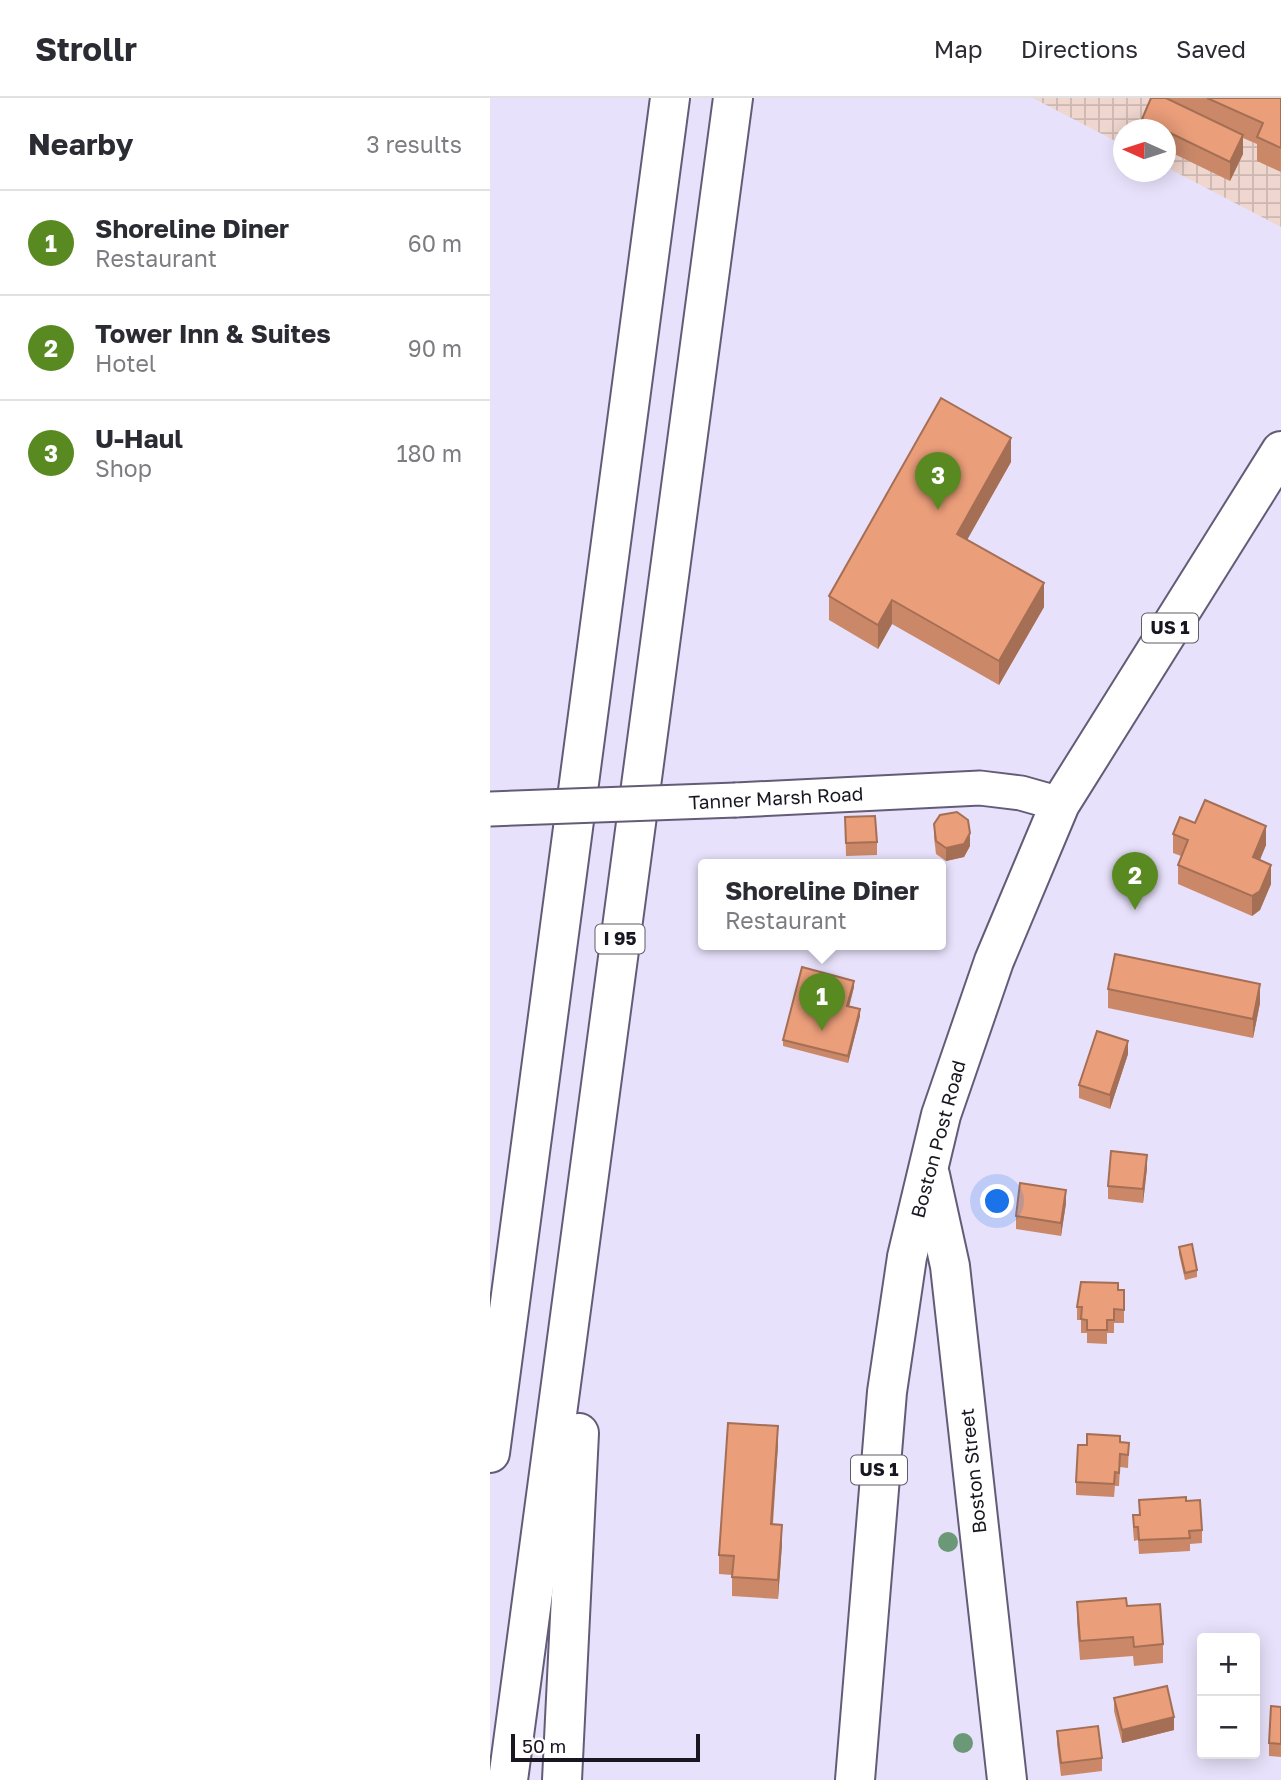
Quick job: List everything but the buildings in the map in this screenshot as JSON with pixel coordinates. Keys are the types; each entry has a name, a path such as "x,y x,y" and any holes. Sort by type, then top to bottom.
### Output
{"main road":[{"path":"490,1453 670,98"},
{"name":"I 95","path":"508,1780 733,98"},
{"name":"Boston Post Road","path":"855,1780 887,1392 905,1268 928,1163 994,961 1060,804 1281,451"},
{"path":"562,1780 575,1481 626,895"},
{"name":"Boston Street","path":"928,1163 950,1266 1007,1780"}],"street":[{"name":"Tanner Marsh Road","path":"490,809 981,788 1021,793 1060,804"}],"shaded area":[{"path":"1033,98 1281,98 1281,227 1176,172 1176,119 1113,119 1113,140"}],"place":[{"name":"U-Haul","path":"938,510"},
{"name":"Tower Inn & Suites","path":"1135,910"},
{"name":"Shoreline Diner","path":"822,1031"}]}
